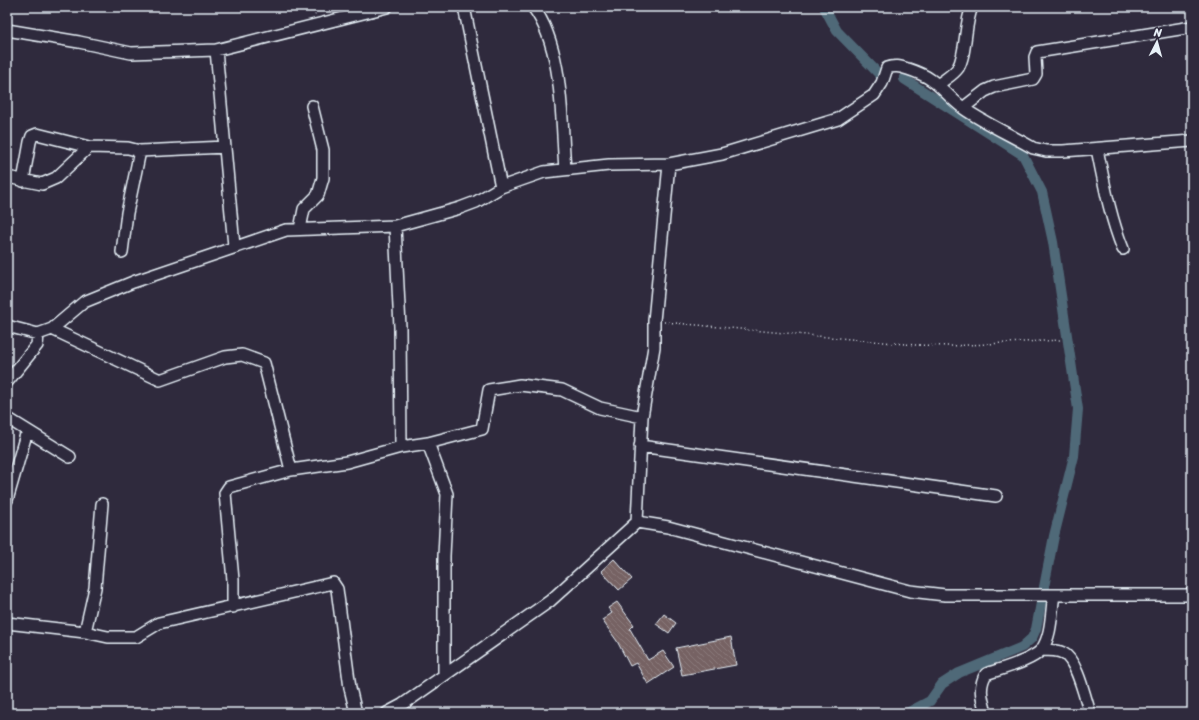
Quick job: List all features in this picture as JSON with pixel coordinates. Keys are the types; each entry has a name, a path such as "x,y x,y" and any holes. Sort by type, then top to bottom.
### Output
{"street":[{"path":"7,30 79,42 131,53 216,50 387,7"},
{"path":"464,7 500,187"},
{"path":"533,7 544,27 557,71 565,169"},
{"path":"939,84 958,68 961,61 967,22 972,7"},
{"path":"963,108 985,91 994,87 1033,79 1036,74 1035,57 1037,52 1192,27"},
{"path":"216,50 234,246"},
{"path":"7,326 38,334 52,328 84,302 133,282 234,246 286,230 395,226 466,206 476,202 500,187 544,172 609,165 669,164 722,154 838,119 874,95 882,83 887,68 891,67 898,66 922,74 939,84 963,108 1033,148 1057,151 1192,141"},
{"path":"300,229 304,209 318,195 323,178 324,150 312,106"},
{"path":"23,181 30,142 32,136 37,134 89,147 128,148 140,151 225,147"},
{"path":"7,177 42,184 56,178 89,147"},
{"path":"1097,149 1114,228 1124,249"},
{"path":"122,252 127,214 140,151"},
{"path":"387,713 402,705 550,601 637,522 642,417 654,347 654,321 669,164"},
{"path":"395,226 400,327 401,447"},
{"path":"52,328 160,380 225,357 242,355 264,363 291,470"},
{"path":"7,382 37,345 38,334"},
{"path":"233,607 233,580 225,493 229,487 291,470 347,462 401,447 428,443 482,429 489,390 494,388 520,385 562,390 600,408 642,417"},
{"path":"7,418 70,457"},
{"path":"7,500 27,431"},
{"path":"428,443 447,494 444,556 444,675"},
{"path":"640,446 996,496"},
{"path":"85,632 96,588 102,504"},
{"path":"637,522 668,527 910,592 945,595 1192,595"},
{"path":"7,623 85,632 108,637 136,637 158,623 333,583 337,589 350,688 356,713"},
{"path":"986,713 980,694 982,681 986,674 1033,657 1042,650 1046,640 1054,595"},
{"path":"1042,650 1058,651 1068,657 1074,666 1090,713"}],"path":[{"path":"654,321 709,324 916,345 950,346 1061,340"}],"building":[{"path":"614,559 632,579 619,590 601,571"},
{"path":"617,602 634,625 630,629 648,660 663,651 674,667 648,684 636,663 630,666 617,641 602,620 612,613 608,608"},
{"path":"664,614 676,623 669,633 656,624"},
{"path":"731,637 736,665 682,675 676,648"}],"waterway":[{"path":"824,7 837,31 879,74"},
{"path":"904,79 1023,155 1042,192 1053,242 1078,409 1074,456 1054,536 1044,587"},
{"path":"907,713 930,701 942,684 959,673 1022,647 1032,638 1036,629 1041,603"}]}
